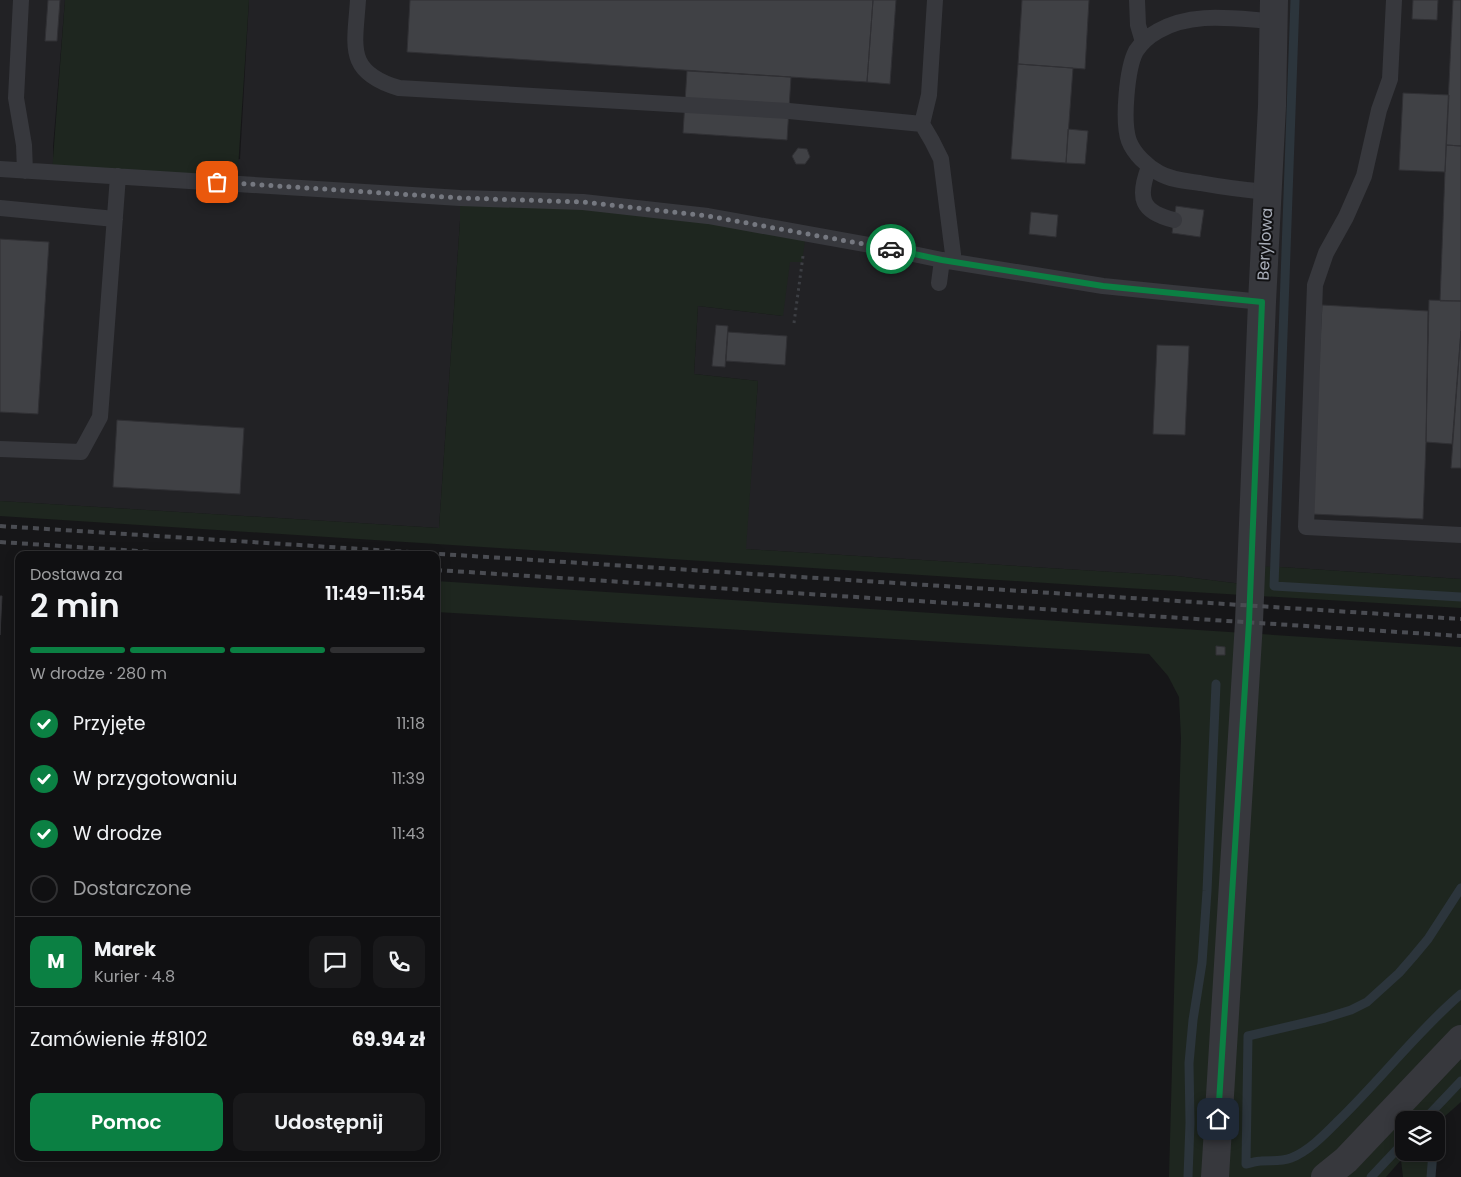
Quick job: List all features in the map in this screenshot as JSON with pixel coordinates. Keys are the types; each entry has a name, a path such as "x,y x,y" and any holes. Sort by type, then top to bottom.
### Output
{"street":[{"name":"Berylowa","path":"1215,1177 1249,622 1272,106 1274,10"},
{"path":"1325,1177 1346,1160 1461,1039"}],"lane":[{"path":"21,0 16,98 24,145 25,170"},
{"path":"358,0 356,55 369,74 378,81 398,88 789,112 922,124"},
{"path":"935,0 929,95 922,124 941,159 948,261 939,283"},
{"path":"1137,0 1138,25 1143,42"},
{"path":"1394,0 1390,79 1379,110 1364,176 1346,217 1326,252 1315,285 1306,527 1461,535"},
{"path":"1267,192 1180,180 1161,174 1150,167 1134,151 1128,140 1126,130 1128,78 1131,63 1136,52 1143,42 1159,30 1183,20 1223,18 1274,10"},
{"path":"1150,167 1145,178 1143,194 1145,203 1154,214 1174,220"},
{"path":"0,169 460,198 583,202 708,216 948,261 1103,286 1262,302"},
{"path":"0,449 81,452 100,417 118,176"},
{"path":"0,208 115,219"}],"path":[{"path":"794,323 806,234"}],"shaded area":[{"path":"0,0 65,0 53,147 53,172 240,159 249,0 1461,0 1461,579 1280,567 1250,585 1177,576 745,549 758,381 694,374 698,306 783,316 460,198 439,528 0,501"},
{"path":"65,0 249,0 237,184 52,172"},
{"path":"460,198 583,202 806,234 802,262 790,262 783,316 698,306 694,374 758,381 746,549 1177,576 1250,585 1251,566 1461,579 1461,608 0,516 0,501 439,528"},
{"path":"440,581 1461,647 1461,1102 1445,1116 1445,1111 1395,1111 1395,1161 1400,1161 1386,1177 1169,1177 1181,738 1179,697 1168,676 1149,654 440,612"},
{"path":"1401,1161 1432,1161 1431,1177 1403,1177"}],"building":[{"path":"48,0 60,0 57,41 45,41"},
{"path":"410,0 873,0 867,82 407,52"},
{"path":"873,0 896,0 890,84 867,82"},
{"path":"1022,0 1089,0 1085,69 1018,64"},
{"path":"1413,0 1438,0 1437,20 1412,19"},
{"path":"1453,0 1461,0 1461,146 1446,145"},
{"path":"1018,64 1073,68 1066,163 1011,159"},
{"path":"687,71 791,77 787,140 683,133"},
{"path":"1403,93 1449,95 1445,172 1399,170"},
{"path":"1068,129 1088,131 1085,164 1066,163"},
{"path":"1446,145 1461,146 1461,301 1440,301"},
{"path":"798,148 807,149 810,157 805,164 796,164 792,156"},
{"path":"1176,206 1204,210 1200,237 1172,233"},
{"path":"1031,212 1058,215 1056,237 1029,234"},
{"path":"0,239 49,242 38,414 0,412"},
{"path":"1429,300 1461,301 1461,331 1452,444 1426,442"},
{"path":"1322,305 1428,311 1423,519 1311,514"},
{"path":"716,325 728,326 725,367 712,366"},
{"path":"1461,331 1461,468 1451,468"},
{"path":"728,332 787,336 785,365 726,361"},
{"path":"1157,345 1189,346 1185,435 1153,434"},
{"path":"117,420 244,428 240,494 113,487"},
{"path":"0,596 2,596 0,635"},
{"path":"1216,646 1225,647 1225,655 1216,655"}],"waterway":[{"path":"1295,0 1274,586 1461,597"},
{"path":"1188,1177 1190,1123 1189,1063 1193,1020 1202,963 1216,684"},
{"path":"1461,888 1428,939 1399,973 1367,1002 1351,1010 1325,1018 1248,1036 1246,1164 1287,1159 1298,1155 1310,1147 1328,1131 1429,1024 1461,994"},
{"path":"1433,1111 1461,1081"},
{"path":"1371,1177 1395,1152"},
{"path":"1431,1177 1432,1161"}],"railway":[{"path":"0,526 393,551"},
{"path":"0,542 138,551"},
{"path":"440,554 1461,619"},
{"path":"440,570 1461,636"}],"way so far":[{"path":"217,182 460,198 583,202 708,216 891,249"}],"route":[{"path":"891,249 942,260 1103,286 1262,302 1249,622 1218,1119"}]}
